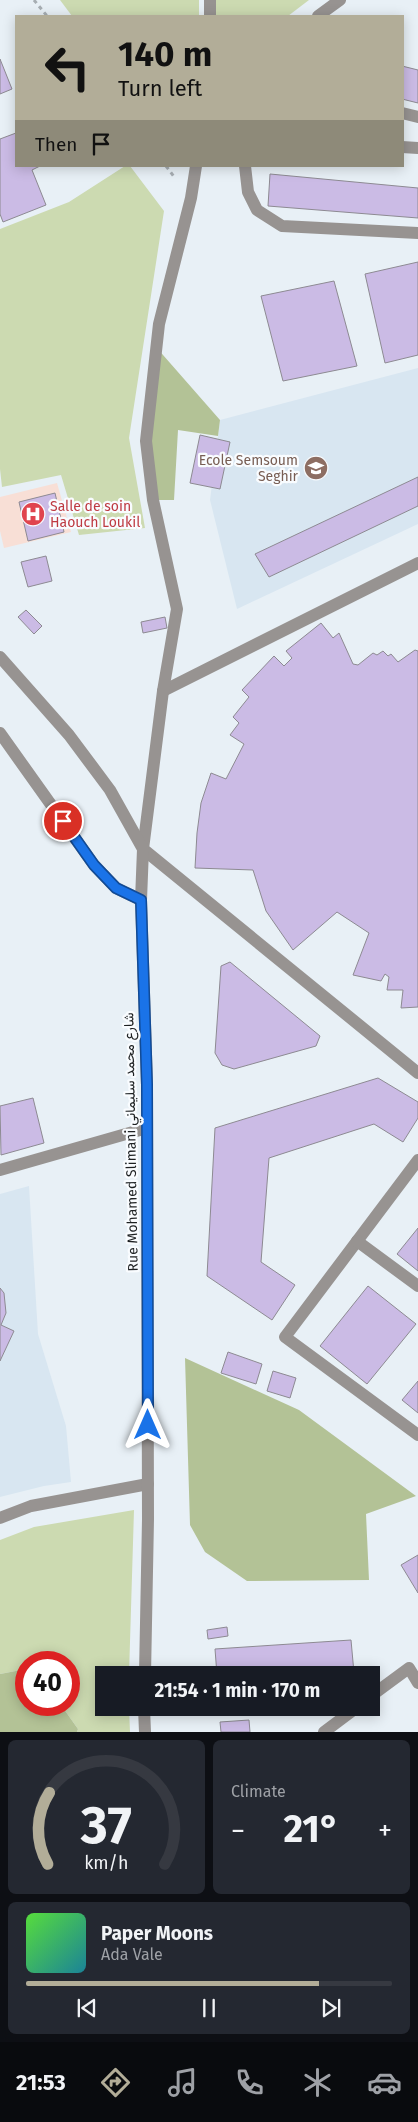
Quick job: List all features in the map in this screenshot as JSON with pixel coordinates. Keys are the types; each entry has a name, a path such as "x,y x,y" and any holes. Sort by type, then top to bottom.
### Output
{"street":[{"path":"210,0 210,15"},
{"path":"319,15 340,0"},
{"path":"404,114 418,117"},
{"path":"404,147 418,148"},
{"name":"Rue Mohamed Slimani شارع محمد سليماني","path":"145,1666 148,1484 147,1128 141,900 143,849 163,691 177,609 154,500 146,441 159,324 191,198 196,167"},
{"path":"245,167 248,192 257,210 282,226 418,233"},
{"path":"163,691 418,563"},
{"path":"0,658 69,735 110,790 143,849 418,1074"},
{"path":"0,733 94,865 116,888 141,900"},
{"path":"0,1170 147,1128"},
{"path":"418,1160 285,1337 418,1434"},
{"path":"357,1241 418,1286"},
{"path":"0,1518 31,1506 148,1484"},
{"path":"380,1689 409,1668 418,1683"},
{"path":"144,1716 145,1732"},
{"path":"324,1732 345,1716"}],"path":[{"path":"34,0 46,15"}],"shaded area":[{"name":"Ecole Semsoum Seghir","path":"418,368 418,524 237,609 210,500 220,420"},
{"name":"Salle de soin Haouch Loukil","path":"57,483 71,532 4,548 0,531 0,497"},
{"path":"29,1186 38,1334 66,1426 71,1482 44,1486 0,1497 0,1194"}],"green space":[{"path":"60,0 199,0 199,15 71,15"},
{"path":"210,0 309,0 289,15 210,15"},
{"path":"123,167 131,167 164,211 129,438 145,528 79,535 61,475 2,487 0,469 0,229 69,202"},
{"path":"156,347 220,420 218,436 178,430 174,500 153,500 146,441"},
{"path":"185,1358 299,1410 416,1496 366,1514 369,1580 247,1581 205,1552 190,1525"},
{"path":"134,1510 129,1666 95,1666 95,1716 129,1716 130,1732 77,1732 78,1729 69,1716 80,1716 80,1651 15,1651 15,1671 0,1674 0,1540 34,1527"},
{"path":"15,1671 15,1716 69,1716 78,1729 77,1732 0,1732 0,1674"}],"building":[{"path":"0,59 12,89 0,94"},
{"path":"404,66 418,70 418,103 404,100"},
{"path":"15,133 15,167 38,167 32,170 46,205 3,222 0,214 0,139"},
{"path":"270,174 418,188 418,218 268,206"},
{"path":"418,262 418,355 385,363 365,274"},
{"path":"334,281 357,366 283,381 261,296"},
{"path":"200,435 230,442 220,489 190,483"},
{"path":"418,477 418,506 269,577 255,554"},
{"path":"55,493 64,532 28,541 19,502"},
{"path":"46,556 52,581 28,587 21,562"},
{"path":"26,610 42,626 34,634 18,617"},
{"path":"165,617 167,628 143,633 141,622"},
{"path":"321,623 333,638 339,633 353,664 358,665 373,653 377,655 383,651 388,656 391,654 398,662 415,650 418,651 418,1007 401,1008 403,990 387,990 389,977 385,974 381,981 353,975 369,933 337,912 293,950 266,911 253,870 195,868 201,803 211,773 226,779 244,744 230,735 239,723 233,717 249,697 242,690 274,656 284,666 292,658 286,651"},
{"path":"230,962 320,1036 316,1046 234,1069 222,1065 215,1053 221,966"},
{"path":"378,1078 418,1102 418,1118 403,1142 374,1124 269,1158 261,1262 295,1285 272,1320 207,1276 215,1128"},
{"path":"33,1098 44,1143 1,1155 0,1106"},
{"path":"418,1228 418,1271 397,1254"},
{"path":"368,1286 416,1324 367,1384 320,1346"},
{"path":"0,1288 4,1293 6,1313 1,1325 14,1331 0,1361"},
{"path":"228,1352 262,1364 256,1384 221,1373"},
{"path":"273,1371 296,1378 290,1398 267,1391"},
{"path":"418,1381 418,1413 402,1400"},
{"path":"418,1555 418,1593 401,1565"},
{"path":"227,1627 228,1636 208,1639 207,1630"},
{"path":"351,1640 353,1666 216,1666 215,1649"},
{"path":"249,1720 250,1732 221,1732 220,1722"}],"place":[{"name":"Ecole Semsoum Seghir","path":"316,468"},
{"name":"Salle de soin Haouch Loukil","path":"33,514"}],"route":[{"path":"63,821 94,865 116,888 141,900 147,1085 148,1425"}]}
